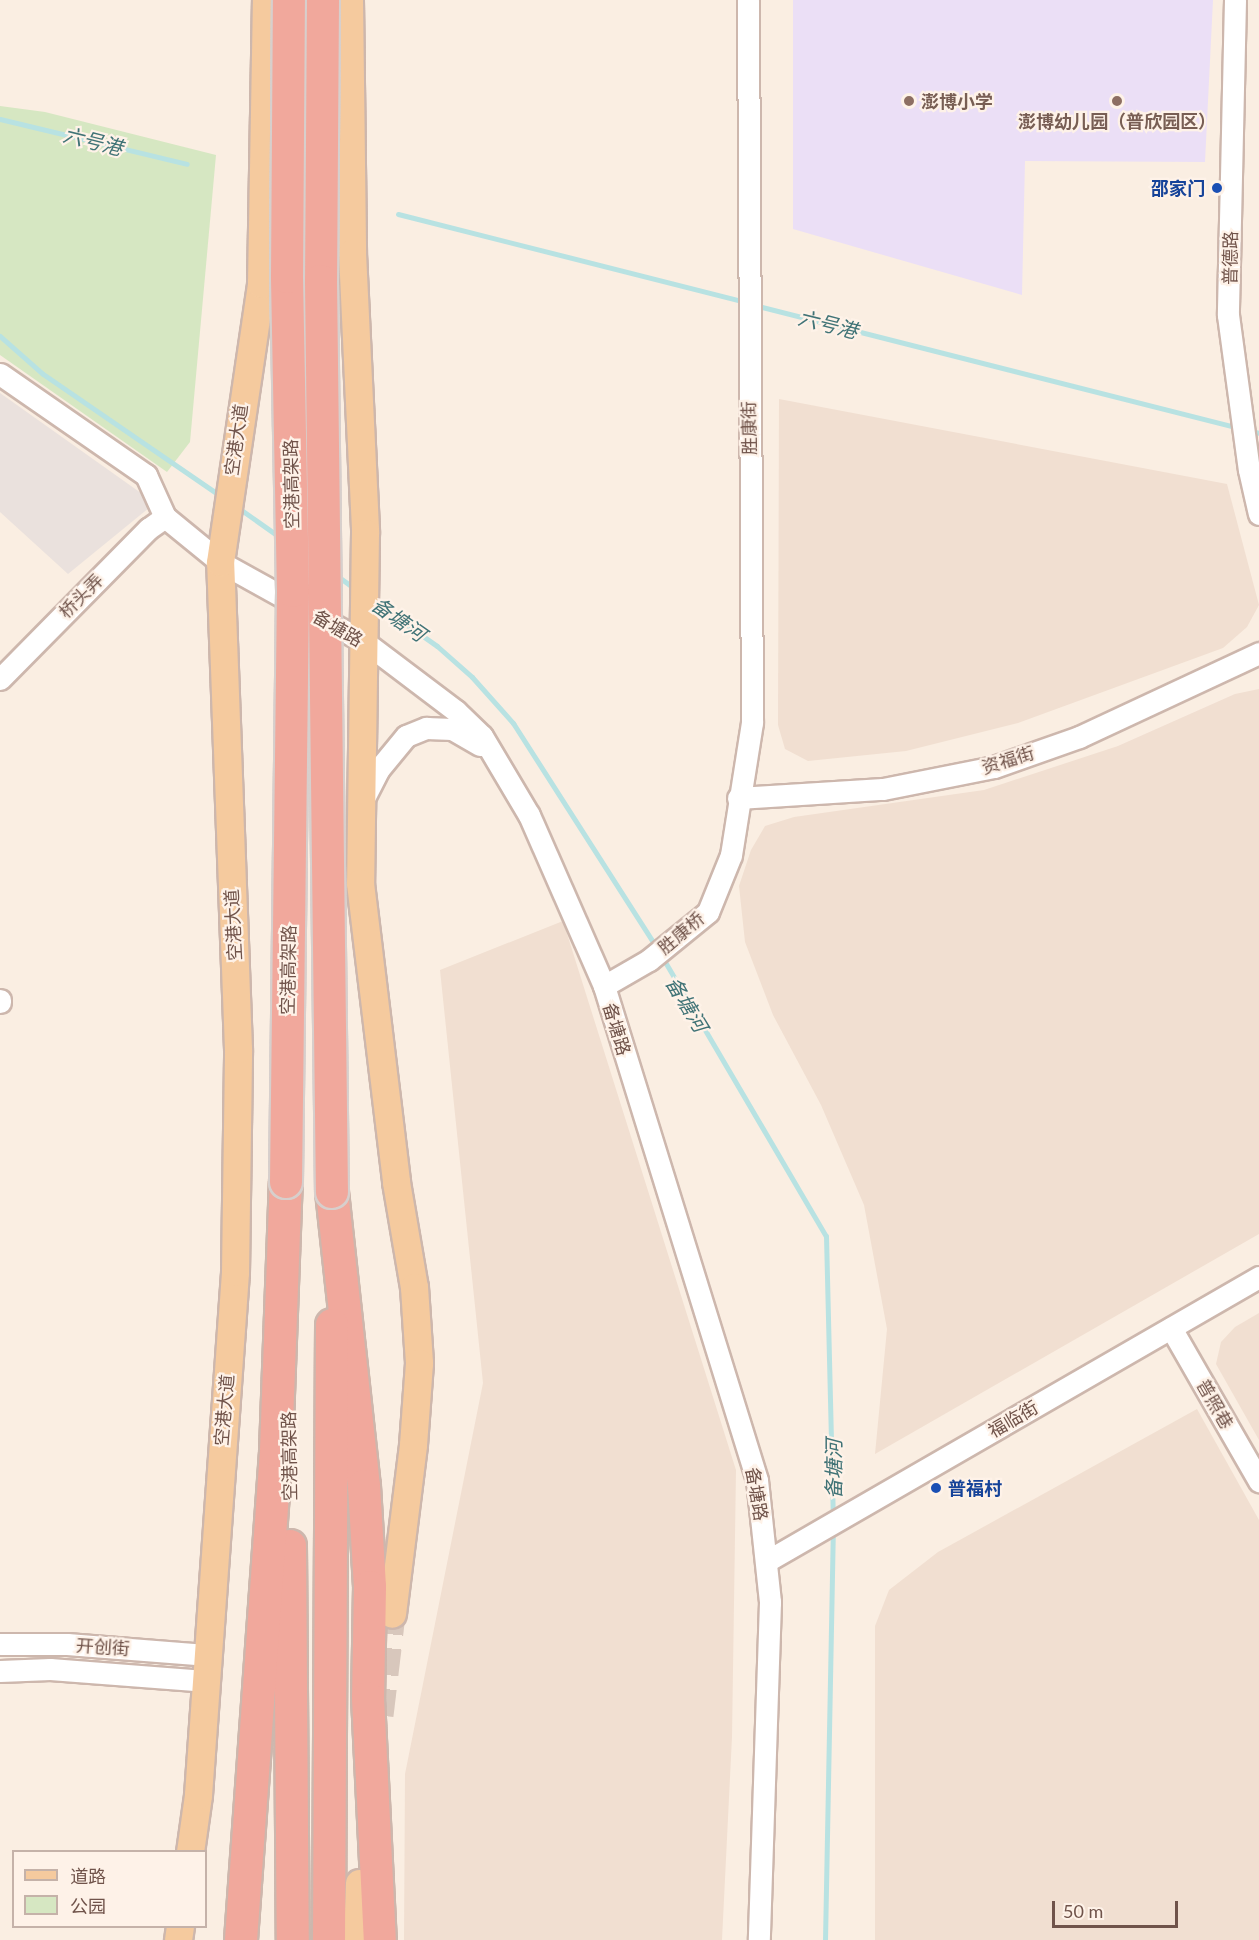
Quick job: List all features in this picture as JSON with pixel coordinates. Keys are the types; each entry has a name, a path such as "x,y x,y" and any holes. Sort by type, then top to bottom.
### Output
{"highway":[{"name":"空港高架路","path":"289,0 287,277 293,591 286,1182 293,1940"},
{"name":"空港高架路","path":"323,0 321,281 332,1192 329,1940"},
{"path":"241,1940 276,1450 286,1182"},
{"path":"332,1192 364,1486 370,1587 368,1698 380,1940"}],"main road":[{"name":"空港大道","path":"190,1850 235,1272 238,1049 220,562 232,462 261,284 266,0"},
{"path":"349,0 352,253 365,533 360,883 396,1182 414,1287 419,1363 412,1456 392,1614"},
{"path":"357,1940 359,1883"}],"street":[{"name":"胜康街","path":"730,855 752,723 748,336 748,0"},
{"name":"普德路","path":"1235,0 1228,315 1249,470 1259,514"},
{"name":"备塘路","path":"0,374 146,476 165,518 220,562 365,630 482,736 529,815 604,986 757,1480 770,1602 759,1940"},
{"name":"桥头弄","path":"0,679 148,529 165,518"},
{"name":"资福街","path":"738,798 883,789 994,767 1079,737 1259,653"},
{"path":"362,804 390,752 406,736 426,728 453,729 479,744 500,763"},
{"name":"胜康桥","path":"604,986 649,960 708,912 730,855"},
{"name":"福临街","path":"767,1561 1259,1277"},
{"name":"普照巷","path":"1171,1328 1259,1480"},
{"name":"开创街","path":"0,1644 67,1644 206,1668"},
{"name":"开创街","path":"0,1671 206,1668"}],"shaded area":[{"name":"澎博小学","path":"793,0 1213,0 1205,162 1025,161 1022,295 793,229"},
{"path":"0,393 155,503 68,574 0,512"},
{"path":"779,399 1227,484 1259,605 1247,627 1223,648 1018,723 906,751 808,761 785,749 778,725"},
{"path":"1259,689 1259,1234 875,1454 887,1329 864,1205 821,1105 773,1015 745,942 739,886 751,850 765,826 794,817 984,790 1118,746 1235,694"},
{"path":"563,921 736,1470 732,1737 722,1940 404,1940 405,1774 483,1383 440,970"},
{"path":"1259,1313 1259,1440 1216,1364 1221,1342 1235,1327"},
{"path":"1197,1409 1259,1520 1259,1940 875,1940 875,1626 889,1590 938,1552"}],"green space":[{"path":"0,106 45,112 216,155 190,442 167,472 0,355"}],"waterway":[{"name":"六号港","path":"0,119 187,164"},
{"name":"六号港","path":"398,214 745,302"},
{"name":"六号港","path":"754,305 1239,428"},
{"name":"备塘河","path":"0,336 43,374 222,497"},
{"name":"六号港","path":"1248,430 1259,433"},
{"name":"备塘河","path":"237,507 281,538"},
{"name":"备塘河","path":"336,575 355,589"},
{"name":"备塘河","path":"373,601 437,646 472,677 513,723 656,947"},
{"name":"备塘河","path":"661,955 826,1236 833,1515"},
{"name":"备塘河","path":"825,1940 833,1531"}],"tunnel":[{"path":"380,1715 392,1614"}],"place":[{"name":"澎博小学","path":"909,101"},
{"name":"澎博幼儿园（普欣园区）","path":"1117,101"},
{"name":"邵家门","path":"1217,188"},
{"name":"普福村","path":"936,1488"}]}
